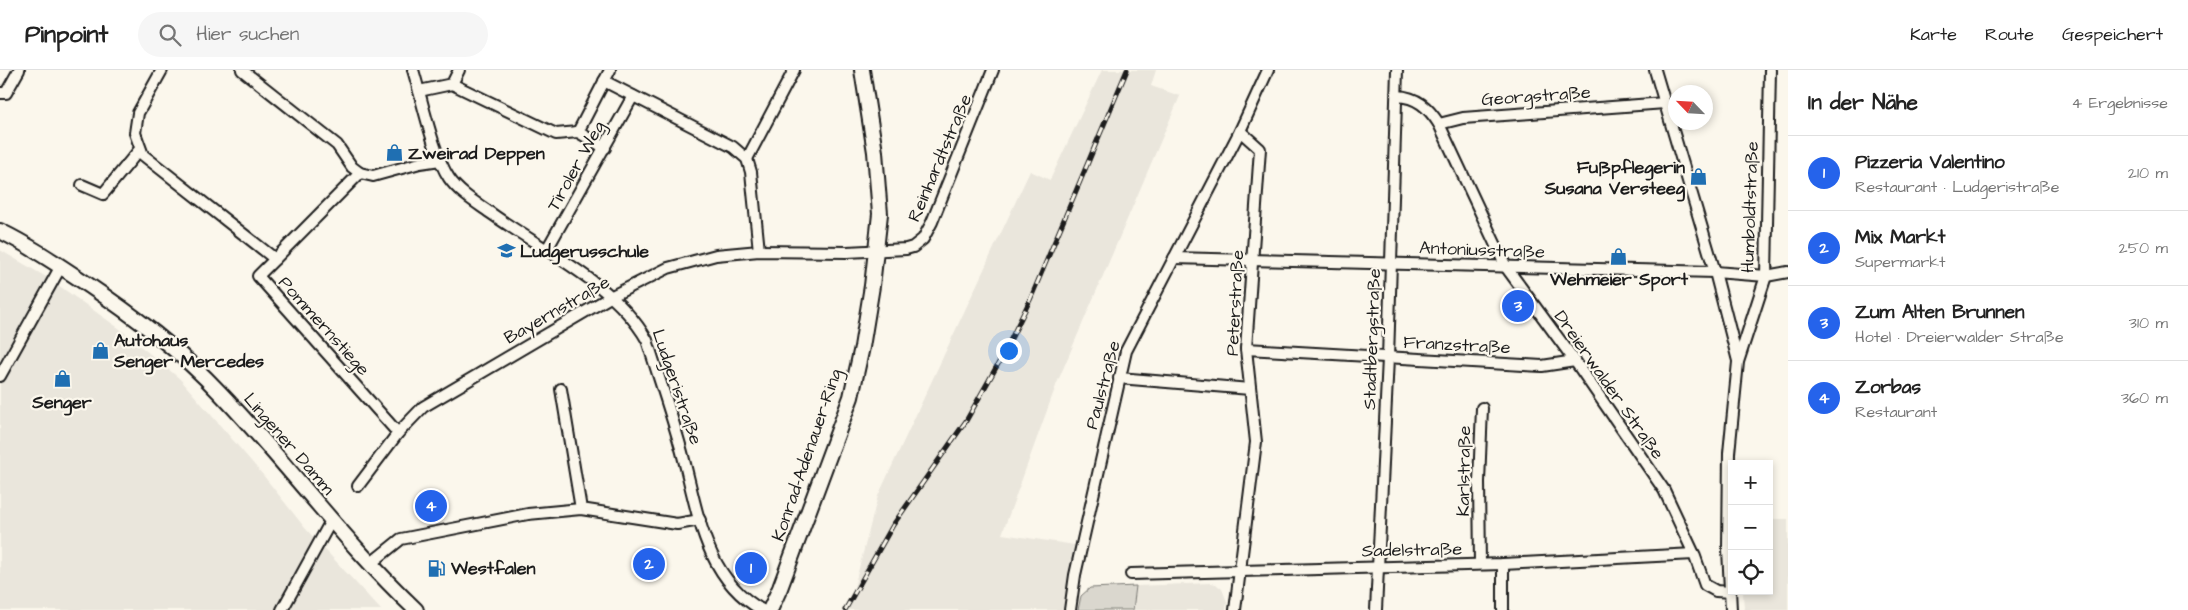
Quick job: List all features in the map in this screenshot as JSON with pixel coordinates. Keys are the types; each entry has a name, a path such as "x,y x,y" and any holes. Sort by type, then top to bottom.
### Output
{"main road":[{"name":"Konrad-Adenauer-Ring","path":"770,610 780,588 851,397 862,347 880,214 875,152 862,70"},
{"name":"Lingener Damm","path":"0,231 61,266 134,316 191,363 222,395 370,564 416,610"}],"street":[{"path":"0,93 6,93 19,70"},
{"path":"82,185 103,194 140,148 135,133 138,113 162,70"},
{"path":"242,70 337,145 352,167 360,172 373,176 420,163 440,160"},
{"name":"Ludgeristraße","path":"413,70 440,160 450,180 464,194 612,296 629,313 647,340 681,446 700,520 722,575 749,603 762,610"},
{"path":"452,84 459,70"},
{"name":"Tiroler Weg","path":"578,132 610,70"},
{"path":"747,159 794,70"},
{"name":"Reinhardtstraße","path":"876,251 913,247 928,231 993,70"},
{"path":"1240,130 1268,70"},
{"name":"Stadtbergstraße","path":"1376,610 1388,358 1397,70"},
{"path":"1655,70 1715,272 1738,362"},
{"name":"Humboldtstraße","path":"1728,550 1729,453 1738,362 1766,276 1770,70"},
{"path":"604,82 733,147 747,159 751,172 759,251"},
{"path":"420,91 452,84 556,134 578,132 605,148"},
{"name":"Tiroler Weg","path":"546,251 633,96"},
{"name":"Dreierwalder Straße","path":"1397,96 1409,97 1430,110 1439,124 1506,268 1575,361 1664,490 1694,554 1705,585 1716,591 1728,592"},
{"name":"Georgstraße","path":"1439,124 1463,118 1665,103"},
{"name":"Paulstraße","path":"1070,610 1075,575 1126,351 1240,130"},
{"name":"Peterstraße","path":"1235,610 1256,442 1246,349 1260,149 1240,130"},
{"name":"Pommernstiege","path":"140,148 143,155 160,170 274,259 258,276 398,433"},
{"path":"274,259 360,172"},
{"name":"Bayernstraße","path":"358,486 398,433 423,408 612,296 668,268 716,255 759,251 876,251"},
{"name":"Antoniusstraße","path":"1174,258 1391,262 1506,268 1715,272 1766,276 1788,272"},
{"path":"0,376 61,266"},
{"name":"Franzstraße","path":"1246,349 1542,366 1575,361"},
{"path":"1119,378 1250,388"},
{"path":"561,389 581,509"},
{"name":"Karlstraße","path":"1480,564 1479,482 1482,408"},
{"path":"370,564 401,539 528,514 581,509 670,523 686,523 700,520"},
{"path":"282,610 331,521"},
{"name":"Sadelstraße","path":"1132,574 1503,564 1694,554"},
{"path":"1503,564 1503,610"},
{"name":"Humboldtstraße","path":"1730,595 1731,610"}],"shaded area":[{"path":"1102,70 1156,70 1151,86 1180,96 1057,383 1002,534 1075,545 1063,610 848,610 878,496 1030,171 1050,180"},
{"path":"0,250 48,278 120,329 180,379 263,475 305,528 381,610 0,610"},
{"path":"1773,519 1788,519 1788,610 1744,610 1743,595 1773,595"},
{"path":"1216,584 1222,589 1227,602 1226,610 1133,610 1136,586"},
{"path":"1136,586 1133,610 1078,610 1081,596 1090,588"}],"railway":[{"path":"845,610 893,525 966,421 1002,357 1030,300 1127,70"}],"place":[{"name":"Zweirad Deppen","path":"394,153"},
{"name":"Fußpflegerin Susana Versteeg","path":"1699,177"},
{"name":"Ludgerusschule","path":"506,251"},
{"name":"Wehmeier Sport","path":"1619,256"},
{"name":"Zum Alten Brunnen","path":"1518,306"},
{"name":"Autohaus Senger Mercedes","path":"100,350"},
{"name":"Senger","path":"62,379"},
{"name":"Zorbas","path":"431,506"},
{"name":"Mix Markt","path":"649,564"},
{"name":"Westfalen","path":"437,568"},
{"name":"Pizzeria Valentino","path":"751,568"}]}
